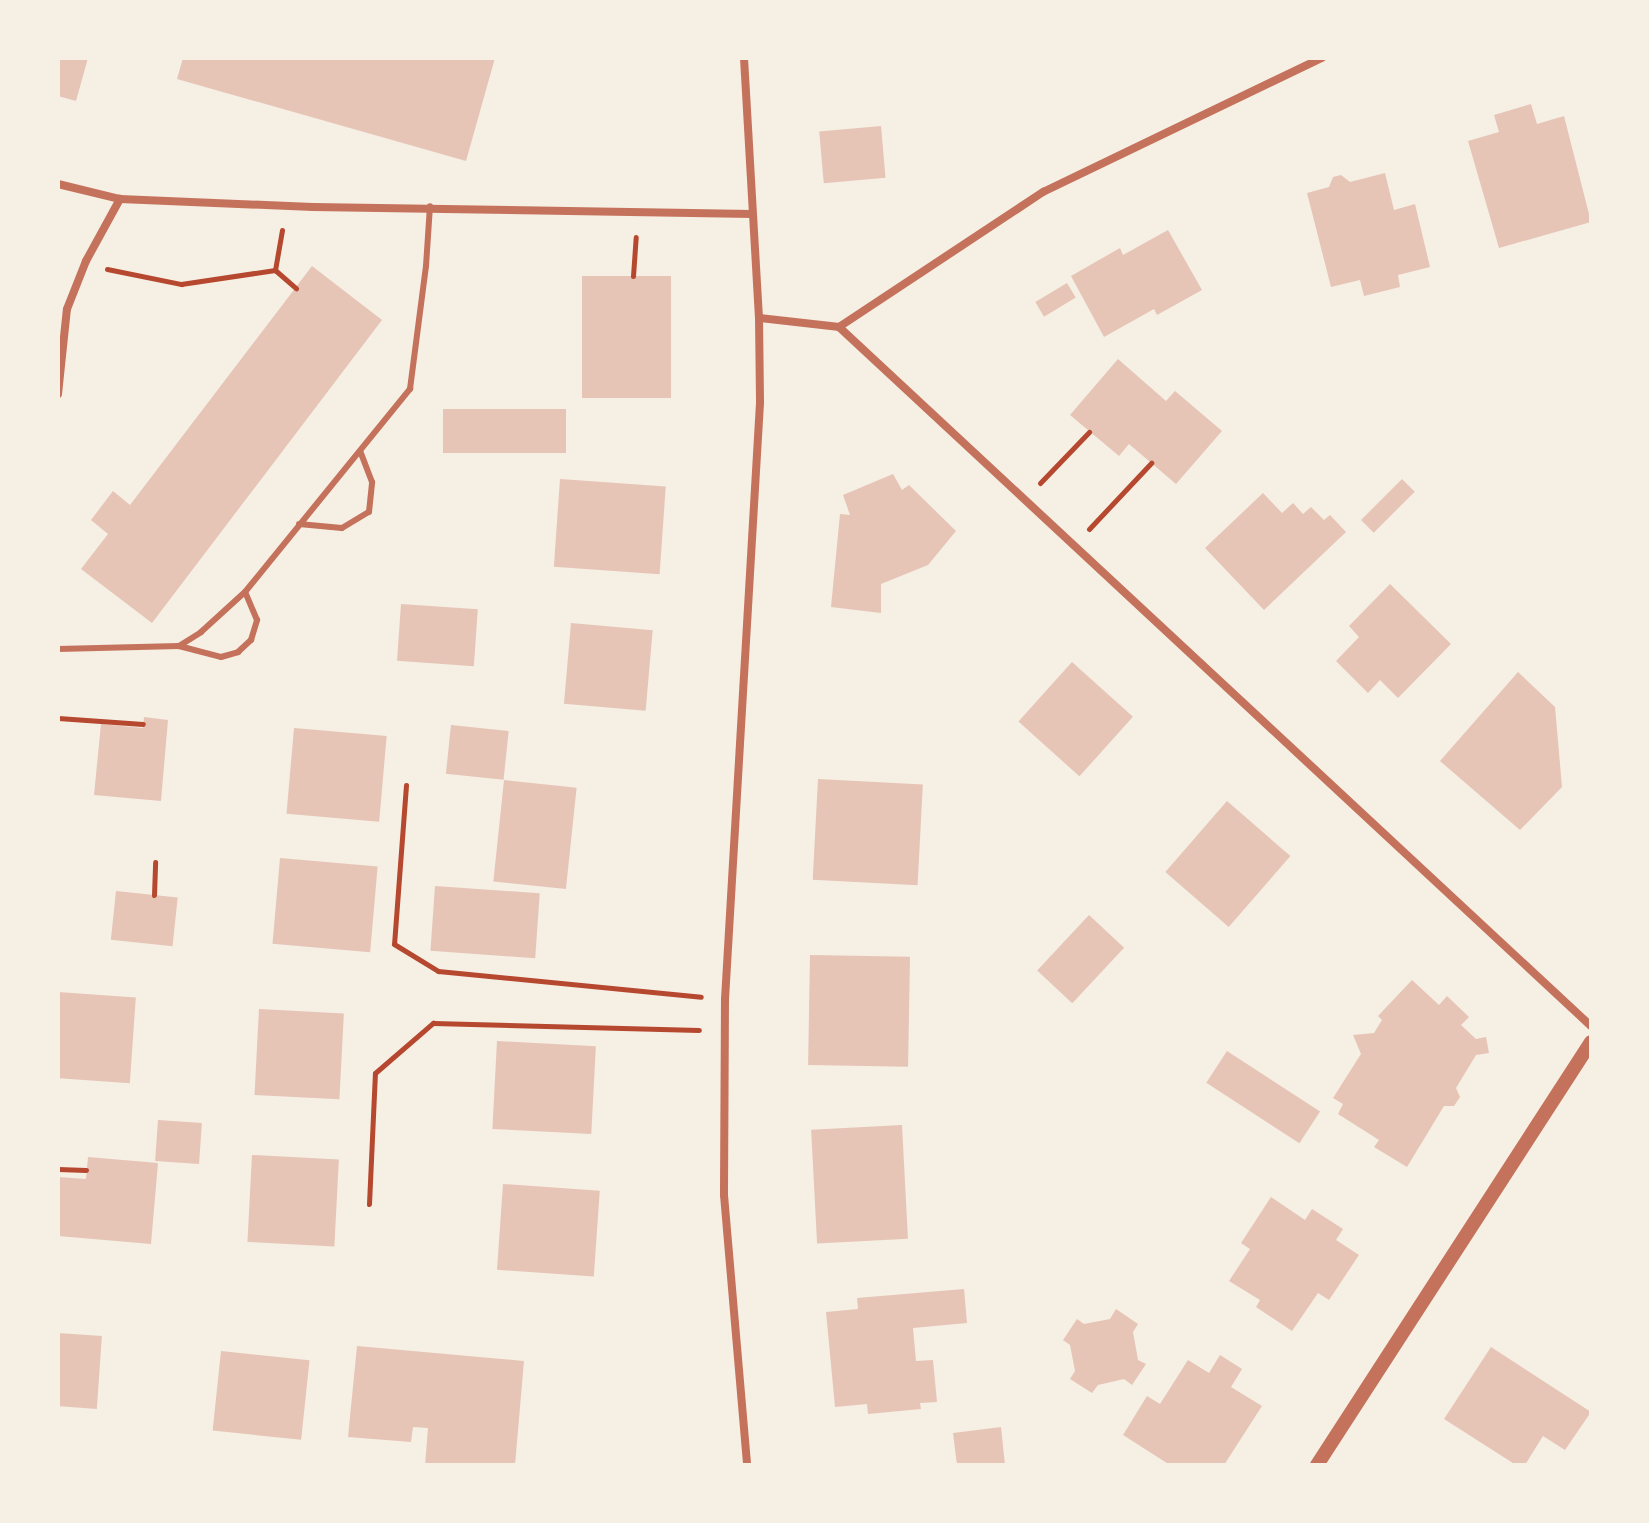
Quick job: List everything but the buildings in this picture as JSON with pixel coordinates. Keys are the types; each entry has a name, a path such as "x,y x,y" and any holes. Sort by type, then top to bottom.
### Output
{"street":[{"path":"744,58 759,318 760,403 725,999 724,1195 747,1465"},
{"path":"839,327 1043,192 1322,58"},
{"path":"58,184 120,199 752,214"},
{"path":"58,394 67,309 86,261 120,199"},
{"path":"759,318 839,327 1591,1026"},
{"path":"1317,1465 1591,1042"}],"lane":[{"path":"179,646 201,632 245,592 410,389 426,266 430,206"},
{"path":"299,524 342,528 369,512 372,482 360,451"},
{"path":"58,649 179,646 221,657 238,652 251,640 257,620 245,592"}],"path":[{"path":"275,270 285,205"},
{"path":"633,276 639,211"},
{"path":"86,261 108,270 181,284 275,270 296,288"},
{"path":"1025,500 1089,432"},
{"path":"1072,546 1151,463"},
{"path":"58,718 143,724"},
{"path":"406,785 394,944 438,971 725,999"},
{"path":"154,895 155,862"},
{"path":"369,1204 375,1073 433,1023 724,1030"},
{"path":"58,1169 86,1170"}]}
